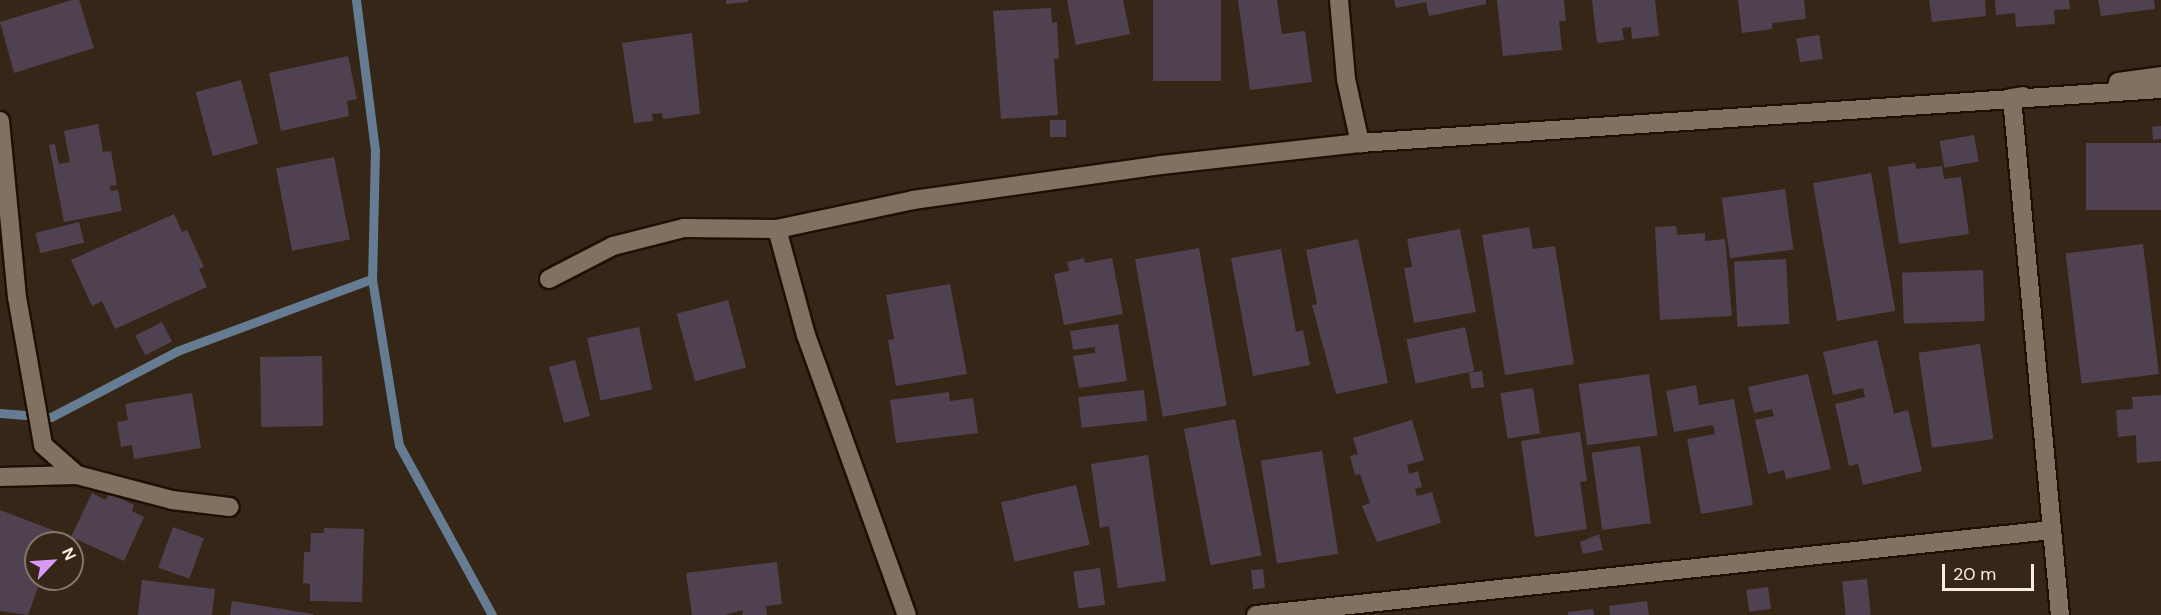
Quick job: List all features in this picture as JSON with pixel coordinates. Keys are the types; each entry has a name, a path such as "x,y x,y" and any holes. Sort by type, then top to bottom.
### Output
{"street":[{"path":"1338,0 1346,80 1360,142"},
{"path":"2012,98 2161,76"},
{"path":"549,279 613,246 684,228 777,230 913,200 1360,142 2161,89"},
{"path":"2012,98 2060,615"},
{"path":"0,121 17,297 43,445 77,475"},
{"path":"777,230 806,335 907,615"},
{"path":"0,477 77,475 171,500 230,507"},
{"path":"1256,615 2051,530"}],"building":[{"path":"72,0 79,0 94,48 14,73 0,22"},
{"path":"726,0 748,0 748,2 726,4"},
{"path":"1067,0 1123,0 1130,34 1076,45"},
{"path":"1153,0 1221,0 1221,81 1153,81"},
{"path":"1238,0 1277,0 1282,34 1305,31 1312,82 1250,90"},
{"path":"1394,0 1486,0 1486,4 1429,16 1426,2 1396,8"},
{"path":"1497,0 1564,0 1566,21 1559,21 1562,50 1503,56"},
{"path":"1592,0 1655,0 1659,36 1632,39 1631,27 1622,28 1624,40 1597,43"},
{"path":"1738,0 1804,0 1806,19 1772,23 1772,29 1742,33"},
{"path":"1929,0 1985,0 1986,16 1932,22"},
{"path":"1995,0 2069,0 2070,9 2054,10 2055,24 2016,27 2015,13 1996,15"},
{"path":"2098,0 2154,0 2155,9 2101,16"},
{"path":"1051,8 1052,23 1057,22 1059,58 1054,59 1058,115 1001,119 993,11"},
{"path":"692,33 700,114 663,119 662,113 652,114 653,121 634,123 622,43"},
{"path":"1819,35 1823,59 1800,62 1796,39"},
{"path":"348,56 357,99 347,101 349,116 281,131 269,73"},
{"path":"241,80 258,144 213,156 196,92"},
{"path":"1050,120 1066,120 1066,137 1050,137"},
{"path":"98,124 103,152 111,151 117,185 110,186 111,191 118,190 122,211 64,222 49,145 55,144 59,164 70,162 64,131"},
{"path":"2161,126 2161,139 2153,140 2152,127"},
{"path":"1974,135 1979,162 1944,168 1940,141"},
{"path":"2086,143 2161,143 2161,210 2086,210"},
{"path":"334,157 350,239 292,251 276,168"},
{"path":"1915,163 1916,169 1942,166 1944,179 1961,177 1969,234 1899,244 1888,167"},
{"path":"1871,173 1895,311 1837,321 1813,183"},
{"path":"1785,189 1793,249 1730,258 1722,198"},
{"path":"174,214 182,232 187,230 204,267 199,269 207,287 115,329 102,301 92,306 71,260"},
{"path":"79,222 84,242 40,253 35,233"},
{"path":"1676,226 1677,235 1705,233 1705,241 1725,239 1732,316 1660,320 1655,227"},
{"path":"1529,227 1533,249 1555,246 1574,364 1505,375 1482,235"},
{"path":"1460,229 1476,312 1414,323 1404,268 1412,267 1407,239"},
{"path":"1358,239 1388,383 1336,394 1312,305 1317,304 1306,250"},
{"path":"2143,244 2159,374 2082,384 2066,254"},
{"path":"1199,248 1227,406 1163,417 1135,259"},
{"path":"1281,249 1296,332 1303,330 1310,365 1253,376 1231,258"},
{"path":"1084,258 1085,263 1112,258 1123,314 1064,325 1054,274 1069,271 1067,262"},
{"path":"1786,259 1789,324 1737,327 1734,262"},
{"path":"1983,270 1985,321 1904,324 1902,273"},
{"path":"950,284 967,374 896,386 888,340 894,339 886,295"},
{"path":"728,300 746,368 695,381 677,314"},
{"path":"162,322 172,342 145,355 135,336"},
{"path":"1118,324 1127,381 1079,388 1073,356 1095,353 1095,347 1073,350 1070,331"},
{"path":"639,327 652,390 600,401 587,338"},
{"path":"1465,327 1474,371 1416,383 1406,339"},
{"path":"1877,340 1894,414 1908,410 1922,471 1863,485 1858,464 1849,466 1835,404 1865,397 1863,388 1833,395 1823,352"},
{"path":"1980,344 1993,439 1932,448 1919,353"},
{"path":"322,356 323,426 261,427 260,357"},
{"path":"575,360 590,416 564,423 549,367"},
{"path":"1482,371 1484,387 1471,388 1469,373"},
{"path":"1649,374 1658,435 1587,445 1579,384"},
{"path":"1808,374 1831,469 1786,479 1784,470 1768,474 1755,420 1774,416 1772,409 1754,413 1748,387"},
{"path":"1696,385 1699,405 1734,399 1753,505 1701,514 1687,439 1715,434 1713,425 1674,432 1666,391"},
{"path":"1533,388 1540,433 1508,439 1500,393"},
{"path":"1144,390 1147,421 1082,428 1078,397"},
{"path":"949,392 950,401 973,398 978,433 896,443 890,400"},
{"path":"192,393 201,448 134,459 132,445 121,447 117,422 128,420 125,404"},
{"path":"2161,395 2161,461 2137,463 2136,435 2118,437 2116,410 2133,409 2132,397"},
{"path":"1235,419 1262,555 1210,565 1184,429"},
{"path":"1412,420 1424,460 1407,465 1409,474 1418,471 1422,487 1415,489 1417,496 1432,492 1441,523 1377,542 1362,506 1370,503 1360,474 1355,475 1350,456 1358,454 1353,438"},
{"path":"1580,432 1587,481 1580,482 1587,529 1535,537 1521,441"},
{"path":"1640,446 1651,523 1602,530 1591,453"},
{"path":"1322,451 1338,554 1277,563 1261,461"},
{"path":"1148,455 1166,581 1118,588 1109,526 1100,528 1091,464"},
{"path":"1076,485 1090,544 1015,562 1001,502"},
{"path":"92,493 106,500 109,493 134,505 132,511 144,517 124,561 84,543 84,531 74,531"},
{"path":"0,510 55,531 24,531 24,591 37,591 28,615 0,611"},
{"path":"173,527 204,538 189,579 158,567"},
{"path":"324,528 364,529 362,602 310,601 310,584 303,583 304,552 310,552 311,533 324,533"},
{"path":"1599,534 1603,550 1583,554 1580,542"},
{"path":"777,562 782,604 766,606 767,615 743,615 742,610 725,615 692,615 686,573"},
{"path":"1100,568 1105,605 1078,608 1073,572"},
{"path":"1263,569 1265,588 1253,589 1251,570"},
{"path":"1867,579 1871,615 1846,615 1842,582"},
{"path":"142,580 215,589 212,615 138,615"},
{"path":"1768,587 1771,609 1749,612 1746,590"},
{"path":"232,601 313,614 313,615 230,615"},
{"path":"1647,601 1649,615 1610,615 1609,606"},
{"path":"1593,609 1594,615 1568,615 1568,612"}],"waterway":[{"path":"356,0 375,150 372,279 399,445 492,615"},
{"path":"0,413 51,417 177,351 372,279"}]}
